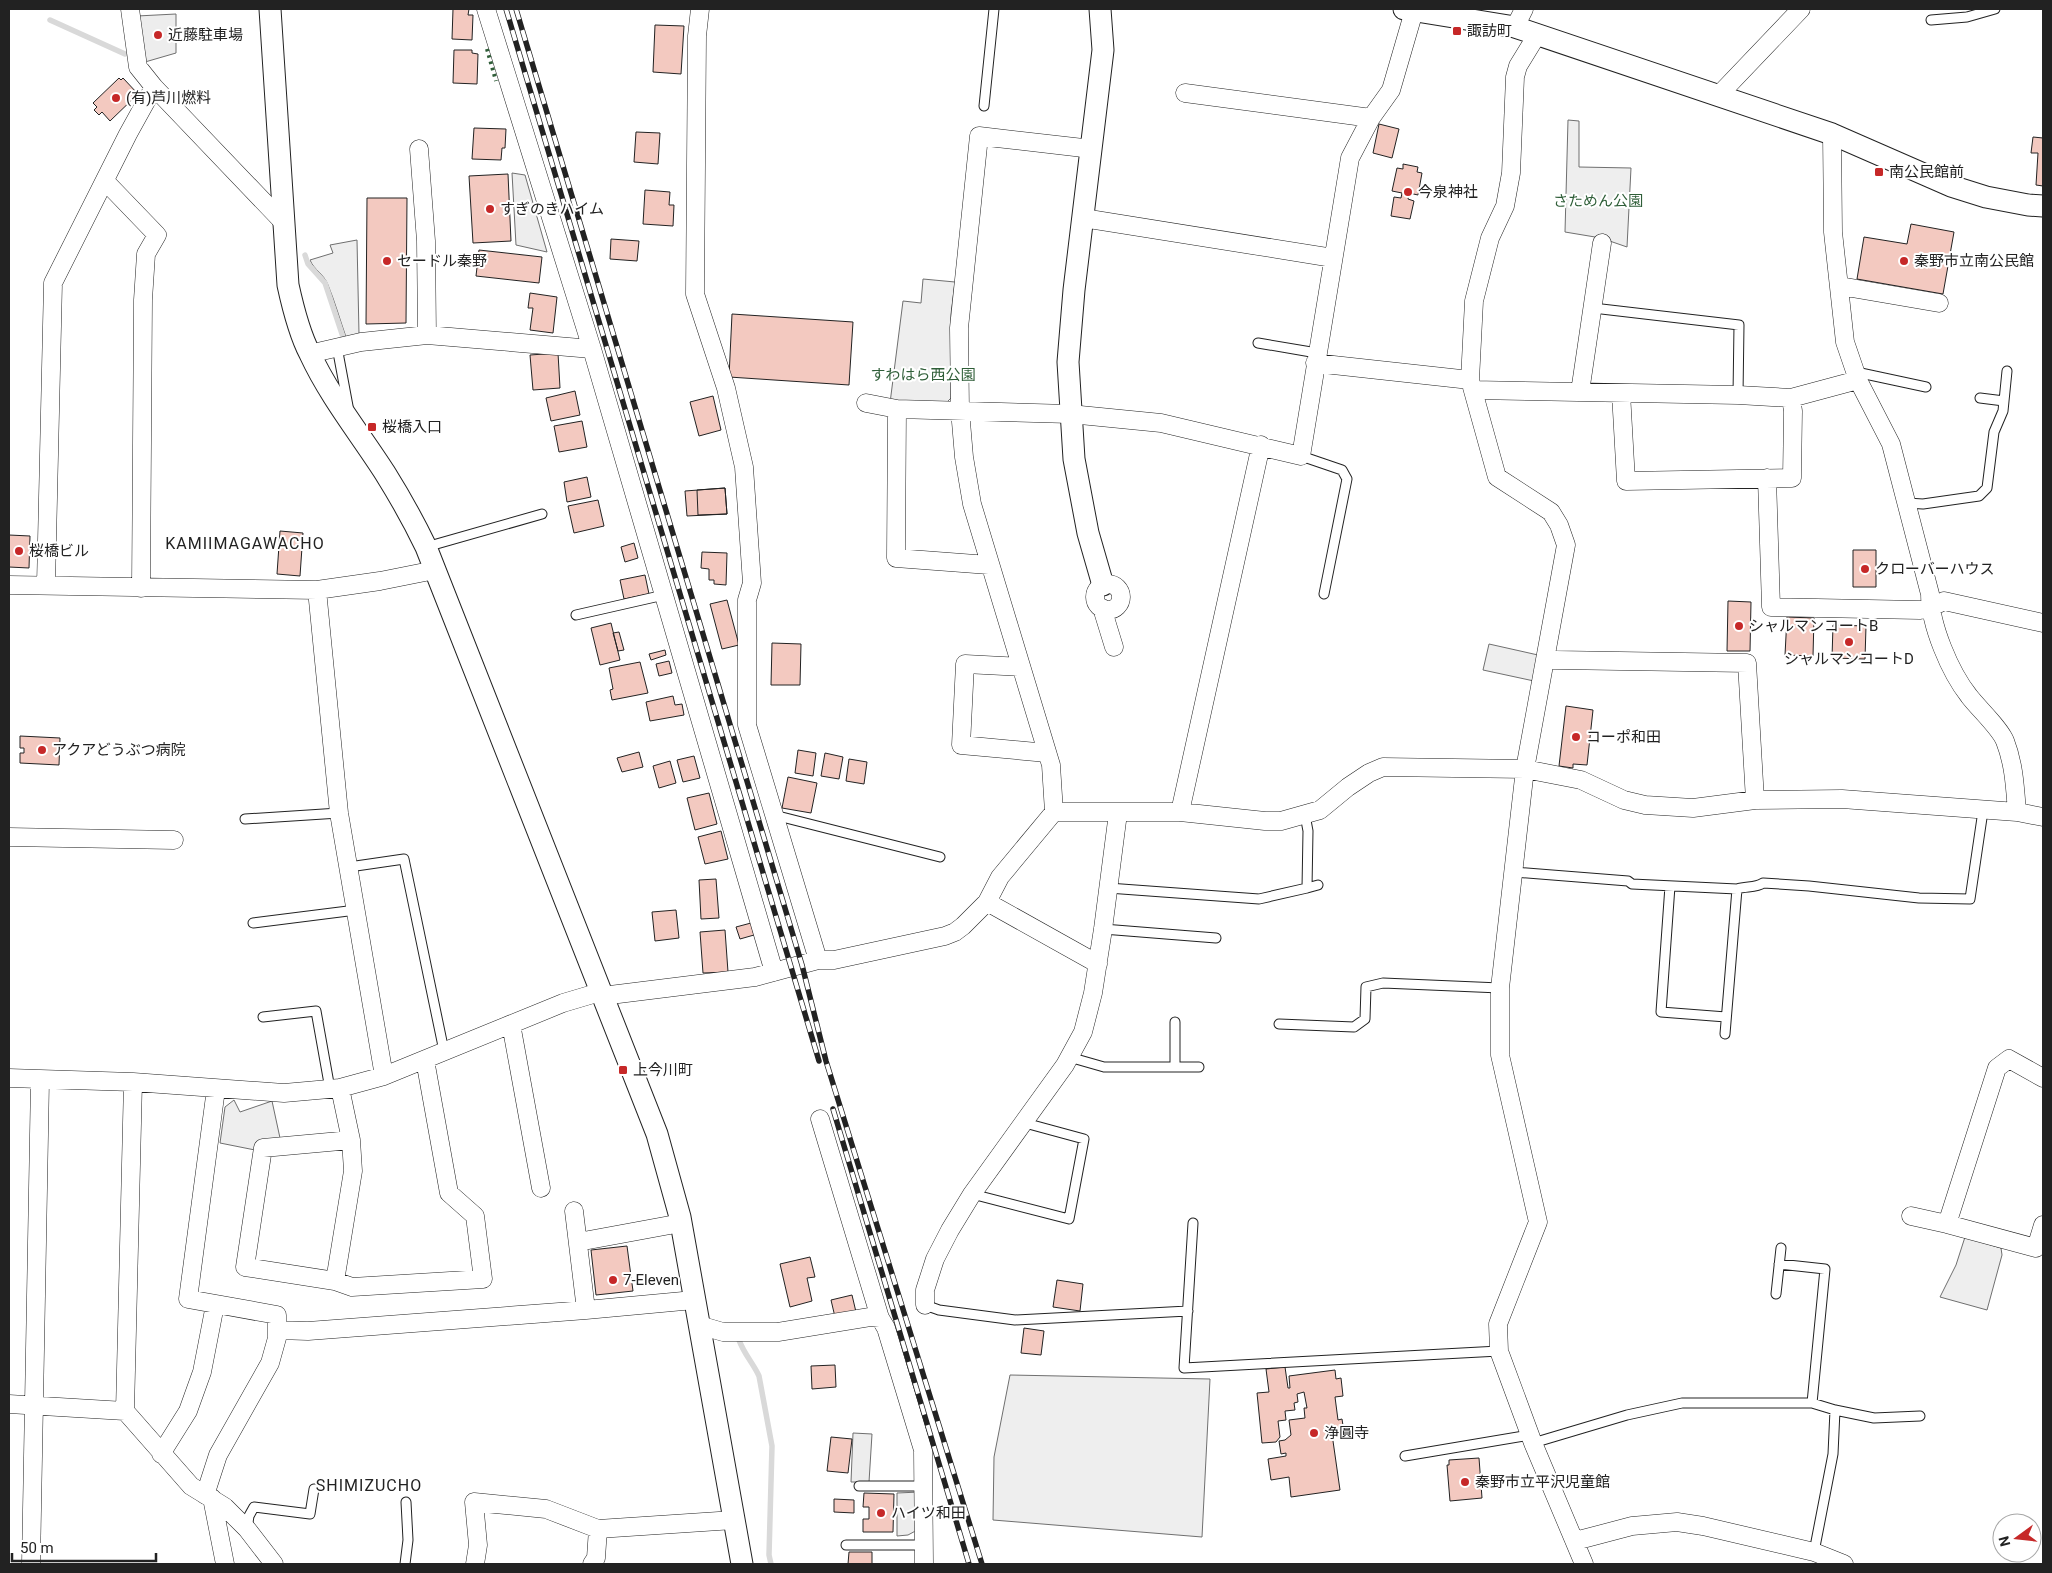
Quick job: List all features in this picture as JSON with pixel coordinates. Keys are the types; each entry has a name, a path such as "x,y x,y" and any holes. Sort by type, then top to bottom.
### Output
{"street":[{"path":"130,9 138,67 154,87 284,223"},
{"path":"270,9 288,285 309,354 390,480 426,547 657,1134 681,1223 742,1564"},
{"path":"486,9 592,350 774,972"},
{"path":"700,9 697,36 695,294 726,388 744,467 752,583 747,600 747,725 818,960"},
{"path":"1100,9 1103,50 1068,362 1074,460 1083,509 1103,585 1098,589 1095,597 1098,605 1102,608 1114,647"},
{"path":"1718,96 1801,9"},
{"path":"866,403 897,409 1070,414 1161,422 1301,456 1350,158 1371,118 1391,90 1409,10 1520,18 1537,35 1832,134 1951,186 1986,197 2043,206"},
{"path":"1537,35 1518,66 1515,77 1511,173 1505,206 1490,238 1474,301 1471,385 1497,476 1551,512 1559,525 1566,545 1525,770 1500,988 1500,1055 1538,1222 1498,1324 1499,1350 1531,1439 1584,1564"},
{"path":"46,584 53,284 154,87"},
{"path":"1185,93 1371,118"},
{"path":"1832,134 1833,232 1845,342 1857,376 1891,444 1930,594 1930,608 1948,660 1967,694 2004,739 2014,769 2017,812"},
{"path":"9,1078 133,1082 284,1093 335,1089 384,1076 563,1003 601,994 755,976 818,960 834,960 945,936 963,926 986,902 1000,877 1054,812 1052,778 1047,753 989,565 972,504 964,457 960,410 959,328 980,136 1092,149"},
{"path":"419,149 426,241 426,335"},
{"path":"105,180 157,235 146,254 143,300 141,588"},
{"path":"1083,218 1333,258"},
{"path":"1580,392 1602,243"},
{"path":"1840,286 1939,303"},
{"path":"309,354 361,342 426,335 592,350"},
{"path":"1316,358 1471,385 1580,392 1738,394 1791,398 1857,376"},
{"path":"1621,393 1626,481 1792,478 1793,412 1791,398"},
{"path":"897,409 896,558 989,565"},
{"path":"1180,812 1261,445"},
{"path":"1767,478 1771,606 1920,610 1930,608 1944,601 2043,623"},
{"path":"9,585 46,584 141,588 316,590 380,581 435,570"},
{"path":"316,590 339,814 384,1076"},
{"path":"1556,660 1747,663 1756,800"},
{"path":"1021,667 966,664 961,745 1047,753"},
{"path":"1054,812 1180,812 1281,821 1320,810 1348,787 1383,767 1525,770 1581,780 1624,800 1645,805 1694,808 1756,800 1842,799 1983,811 2017,812 2043,817"},
{"path":"925,1305 925,1290 935,1259 950,1230 972,1194 1025,1122 1069,1057 1083,1032 1098,964 1118,813"},
{"path":"9,837 174,840"},
{"path":"986,902 1098,964"},
{"path":"511,1024 541,1188"},
{"path":"1947,1224 1997,1068 2009,1059 2043,1078"},
{"path":"351,1140 263,1148 245,1266 335,1281 352,1287 483,1279 475,1216 449,1193 425,1060"},
{"path":"31,1564 40,1080"},
{"path":"133,1082 125,1412 191,1486 225,1506 274,1564"},
{"path":"216,1089 188,1299 277,1315 277,1338 270,1362 218,1455 209,1496 225,1564"},
{"path":"335,1089 351,1140 353,1171 335,1281"},
{"path":"820,1119 880,1318 886,1328 923,1450 924,1564"},
{"path":"574,1211 586,1310"},
{"path":"1911,1216 2036,1248 2043,1225"},
{"path":"578,1242 681,1223"},
{"path":"277,1330 308,1331 694,1300"},
{"path":"161,1454 188,1411 202,1372 215,1305"},
{"path":"699,1325 723,1332 778,1332 880,1318"},
{"path":"9,1404 125,1412"},
{"path":"475,1564 478,1545 474,1502 546,1510 598,1529 734,1520"},
{"path":"1575,1541 1632,1526 1677,1522 1703,1526 1814,1552 1844,1564"},
{"path":"592,1564 596,1558 598,1529"}],"lane":[{"path":"984,106 994,9"},
{"path":"1931,20 1967,16 1995,9"},
{"path":"1593,308 1739,325 1738,394"},
{"path":"1258,343 1316,358"},
{"path":"337,347 350,420"},
{"path":"1907,503 1923,504 1979,496 1987,488 1994,432 2003,412 2007,371"},
{"path":"1857,376 1926,387"},
{"path":"1980,398 2004,401"},
{"path":"1301,456 1342,470 1347,478 1324,594"},
{"path":"426,547 542,514"},
{"path":"576,615 664,594"},
{"path":"1514,872 1628,881 1632,884 1737,889 1746,886 1759,886 1764,883 1919,898 1970,899 1983,811"},
{"path":"245,819 339,814"},
{"path":"1305,815 1308,831 1307,888"},
{"path":"774,816 940,857"},
{"path":"349,867 404,859 444,1051"},
{"path":"1108,888 1259,899 1318,885"},
{"path":"1670,886 1661,1012 1726,1017"},
{"path":"1725,1034 1737,889"},
{"path":"254,923 356,910"},
{"path":"1103,929 1216,938"},
{"path":"1279,1024 1354,1027 1365,1019 1366,987 1383,983 1500,988"},
{"path":"263,1016 316,1011 335,1089"},
{"path":"1175,1022 1175,1067"},
{"path":"1069,1057 1104,1067 1199,1067"},
{"path":"972,1194 1069,1219 1084,1139 1025,1122"},
{"path":"1193,1223 1184,1368 1499,1350"},
{"path":"1776,1294 1781,1248"},
{"path":"1779,1264 1825,1269 1812,1403"},
{"path":"925,1305 939,1310 1016,1320 1188,1312"},
{"path":"1405,1456 1531,1439 1682,1403 1812,1403 1874,1418 1920,1416"},
{"path":"1814,1552 1834,1454 1835,1410"},
{"path":"859,1486 924,1486"},
{"path":"247,1530 249,1516 254,1507 310,1514 314,1489"},
{"path":"405,1564 408,1540 406,1502"},
{"path":"846,1545 924,1546"}],"green space":[{"name":"さためん公園","path":"1568,120 1579,121 1579,167 1631,168 1627,247 1601,238 1565,232"},
{"path":"357,240 359,334 346,337 326,281 310,260 333,253 330,245"},
{"name":"すわはら西公園","path":"923,279 955,282 951,314 951,398 944,405 890,403 903,301 921,303"},
{"path":"1489,644 1538,655 1534,681 1483,670"},
{"path":"234,1100 240,1112 272,1101 280,1138 255,1150 220,1143 225,1107"},
{"path":"1965,1237 2001,1248 2002,1255 1987,1310 1940,1297 1956,1265"},
{"path":"1010,1375 1210,1379 1202,1537 993,1520 994,1457"}],"shaded area":[{"name":"近藤駐車場","path":"176,14 176,53 145,62 137,16"},
{"path":"512,173 525,175 547,252 516,245"},
{"path":"853,1433 872,1434 869,1482 851,1482"},
{"path":"920,1492 921,1528 908,1535 897,1536 897,1493"}],"building":[{"path":"453,9 469,9 468,15 473,15 472,40 452,39"},
{"path":"655,25 684,26 681,74 653,72"},
{"path":"454,50 472,50 472,53 478,54 477,84 453,83"},
{"name":"(有)芦川燃料","path":"119,78 121,80 123,78 138,94 110,121 102,112 99,115 94,110 97,107 93,103"},
{"path":"1379,124 1399,129 1392,158 1373,153"},
{"path":"474,128 506,129 505,148 502,148 501,160 472,159"},
{"path":"636,132 660,133 658,164 634,162"},
{"path":"2033,137 2043,138 2043,186 2036,185 2038,153 2031,153"},
{"name":"今泉神社","path":"1403,164 1418,167 1417,172 1422,173 1418,195 1409,193 1408,199 1414,201 1410,219 1391,216 1394,197 1401,198 1402,193 1392,191 1397,168 1403,169"},
{"name":"すぎのきハイム","path":"508,174 511,241 473,243 469,176"},
{"path":"645,190 670,192 669,205 674,205 673,226 643,224"},
{"name":"セードル秦野","path":"367,198 407,198 406,323 366,324"},
{"name":"秦野市立南公民館","path":"1911,224 1954,232 1943,294 1857,279 1864,237 1907,244"},
{"path":"611,239 639,241 637,261 610,259"},
{"path":"479,250 542,257 539,283 476,276"},
{"path":"530,293 557,297 553,333 530,330 533,308 528,308"},
{"path":"732,314 853,322 849,385 729,377"},
{"path":"558,353 560,388 533,390 530,355"},
{"path":"575,391 580,415 551,421 546,398"},
{"path":"713,396 721,430 699,436 690,402"},
{"path":"582,421 587,447 559,452 554,426"},
{"path":"587,477 591,497 567,502 564,482"},
{"path":"725,488 727,514 698,515 697,490"},
{"path":"725,488 727,514 687,516 685,491"},
{"path":"598,500 604,526 574,533 568,506"},
{"path":"280,531 303,533 300,576 277,574"},
{"name":"桜橋ビル","path":"9,535 30,536 29,568 9,567"},
{"path":"634,543 638,558 625,562 621,547"},
{"name":"クローバーハウス","path":"1853,550 1876,550 1876,587 1853,587"},
{"path":"702,552 727,553 726,585 714,584 714,580 709,580 709,569 701,568"},
{"path":"645,575 649,594 624,599 620,580"},
{"path":"727,600 739,645 722,649 710,604"},
{"name":"シャルマンコートB","path":"1728,601 1751,602 1750,651 1727,651"},
{"path":"1787,617 1814,618 1813,656 1785,655"},
{"path":"611,623 620,660 600,665 591,628"},
{"name":"シャルマンコートD","path":"1833,625 1866,626 1865,659 1832,658"},
{"path":"619,632 624,650 618,651 613,633"},
{"path":"772,643 801,644 800,685 771,685"},
{"path":"665,650 666,655 651,660 649,654"},
{"path":"669,661 672,673 659,676 656,664"},
{"path":"640,662 648,693 612,700 610,690 613,689 609,668"},
{"path":"673,696 675,705 682,704 684,715 650,721 646,702"},
{"name":"コーポ和田","path":"1566,706 1593,710 1587,765 1573,764 1573,768 1559,766"},
{"name":"アクアどうぶつ病院","path":"20,736 60,738 59,765 20,763 20,753 24,753 24,748 20,748"},
{"path":"798,750 816,753 813,776 795,773"},
{"path":"639,752 643,767 622,772 617,758"},
{"path":"825,753 843,757 839,779 821,776"},
{"path":"694,756 700,778 683,782 677,760"},
{"path":"849,759 867,762 864,784 846,781"},
{"path":"670,761 676,783 659,788 653,766"},
{"path":"788,777 817,783 811,813 782,808"},
{"path":"709,793 717,824 695,830 687,798"},
{"path":"721,831 728,859 705,864 698,837"},
{"path":"716,879 719,918 701,919 699,880"},
{"path":"676,910 679,938 655,941 652,912"},
{"path":"751,923 754,935 740,939 736,927"},
{"path":"725,930 728,972 703,973 700,932"},
{"name":"7-Eleven","path":"627,1246 633,1291 596,1295 591,1250"},
{"path":"810,1257 815,1277 807,1278 812,1301 790,1307 780,1264"},
{"path":"1057,1280 1083,1284 1080,1311 1053,1307"},
{"path":"852,1295 856,1312 835,1317 831,1300"},
{"path":"1024,1328 1044,1331 1041,1355 1021,1353"},
{"path":"835,1365 836,1387 812,1389 811,1366"},
{"name":"浄圓寺","path":"1285,1367 1288,1388 1290,1388 1289,1376 1335,1370 1336,1379 1341,1378 1343,1396 1335,1397 1338,1420 1342,1419 1344,1432 1332,1434 1340,1490 1291,1497 1289,1477 1271,1480 1268,1459 1286,1456 1286,1453 1281,1454 1279,1441 1285,1440 1291,1435 1289,1420 1305,1418 1304,1408 1307,1408 1304,1392 1297,1394 1298,1402 1294,1403 1295,1410 1285,1411 1286,1420 1278,1421 1280,1437 1276,1442 1262,1443 1257,1393 1269,1392 1266,1369"},
{"path":"831,1437 852,1439 848,1473 827,1471"},
{"name":"秦野市立平沢児童館","path":"1479,1458 1482,1498 1450,1501 1447,1465 1449,1465 1449,1460"},
{"name":"ハイツ和田","path":"864,1493 894,1494 893,1532 863,1532 863,1519 869,1519 869,1507 863,1507"},
{"path":"834,1499 854,1500 854,1513 834,1512"},
{"path":"849,1552 872,1552 872,1564 848,1564"}],"waterway":[{"path":"50,20 125,54"},
{"path":"305,255 308,264 325,283 343,337"},
{"path":"739,1340 759,1376 772,1446 769,1555 771,1564"}],"railway":[{"path":"506,9 819,1061"},
{"path":"516,9 802,965 826,1061 982,1564"},
{"path":"833,1109 969,1564"}],"hedge":[{"path":"487,49 496,81"}],"place":[{"name":"諏訪町","path":"1457,31"},
{"name":"近藤駐車場","path":"158,35"},
{"name":"(有)芦川燃料","path":"116,98"},
{"name":"南公民館前","path":"1879,172"},
{"name":"今泉神社","path":"1408,192"},
{"name":"すぎのきハイム","path":"490,209"},
{"name":"セードル秦野","path":"387,261"},
{"name":"秦野市立南公民館","path":"1904,261"},
{"name":"桜橋入口","path":"372,427"},
{"name":"桜橋ビル","path":"19,551"},
{"name":"クローバーハウス","path":"1865,569"},
{"name":"シャルマンコートB","path":"1739,626"},
{"name":"シャルマンコートD","path":"1849,642"},
{"name":"コーポ和田","path":"1576,737"},
{"name":"アクアどうぶつ病院","path":"42,750"},
{"name":"上今川町","path":"623,1070"},
{"name":"7-Eleven","path":"613,1280"},
{"name":"浄圓寺","path":"1314,1433"},
{"name":"秦野市立平沢児童館","path":"1465,1482"},
{"name":"ハイツ和田","path":"881,1513"}],"district":[{"name":"KAMIIMAGAWACHO","path":"245,543"},
{"name":"SHIMIZUCHO","path":"369,1485"}]}
